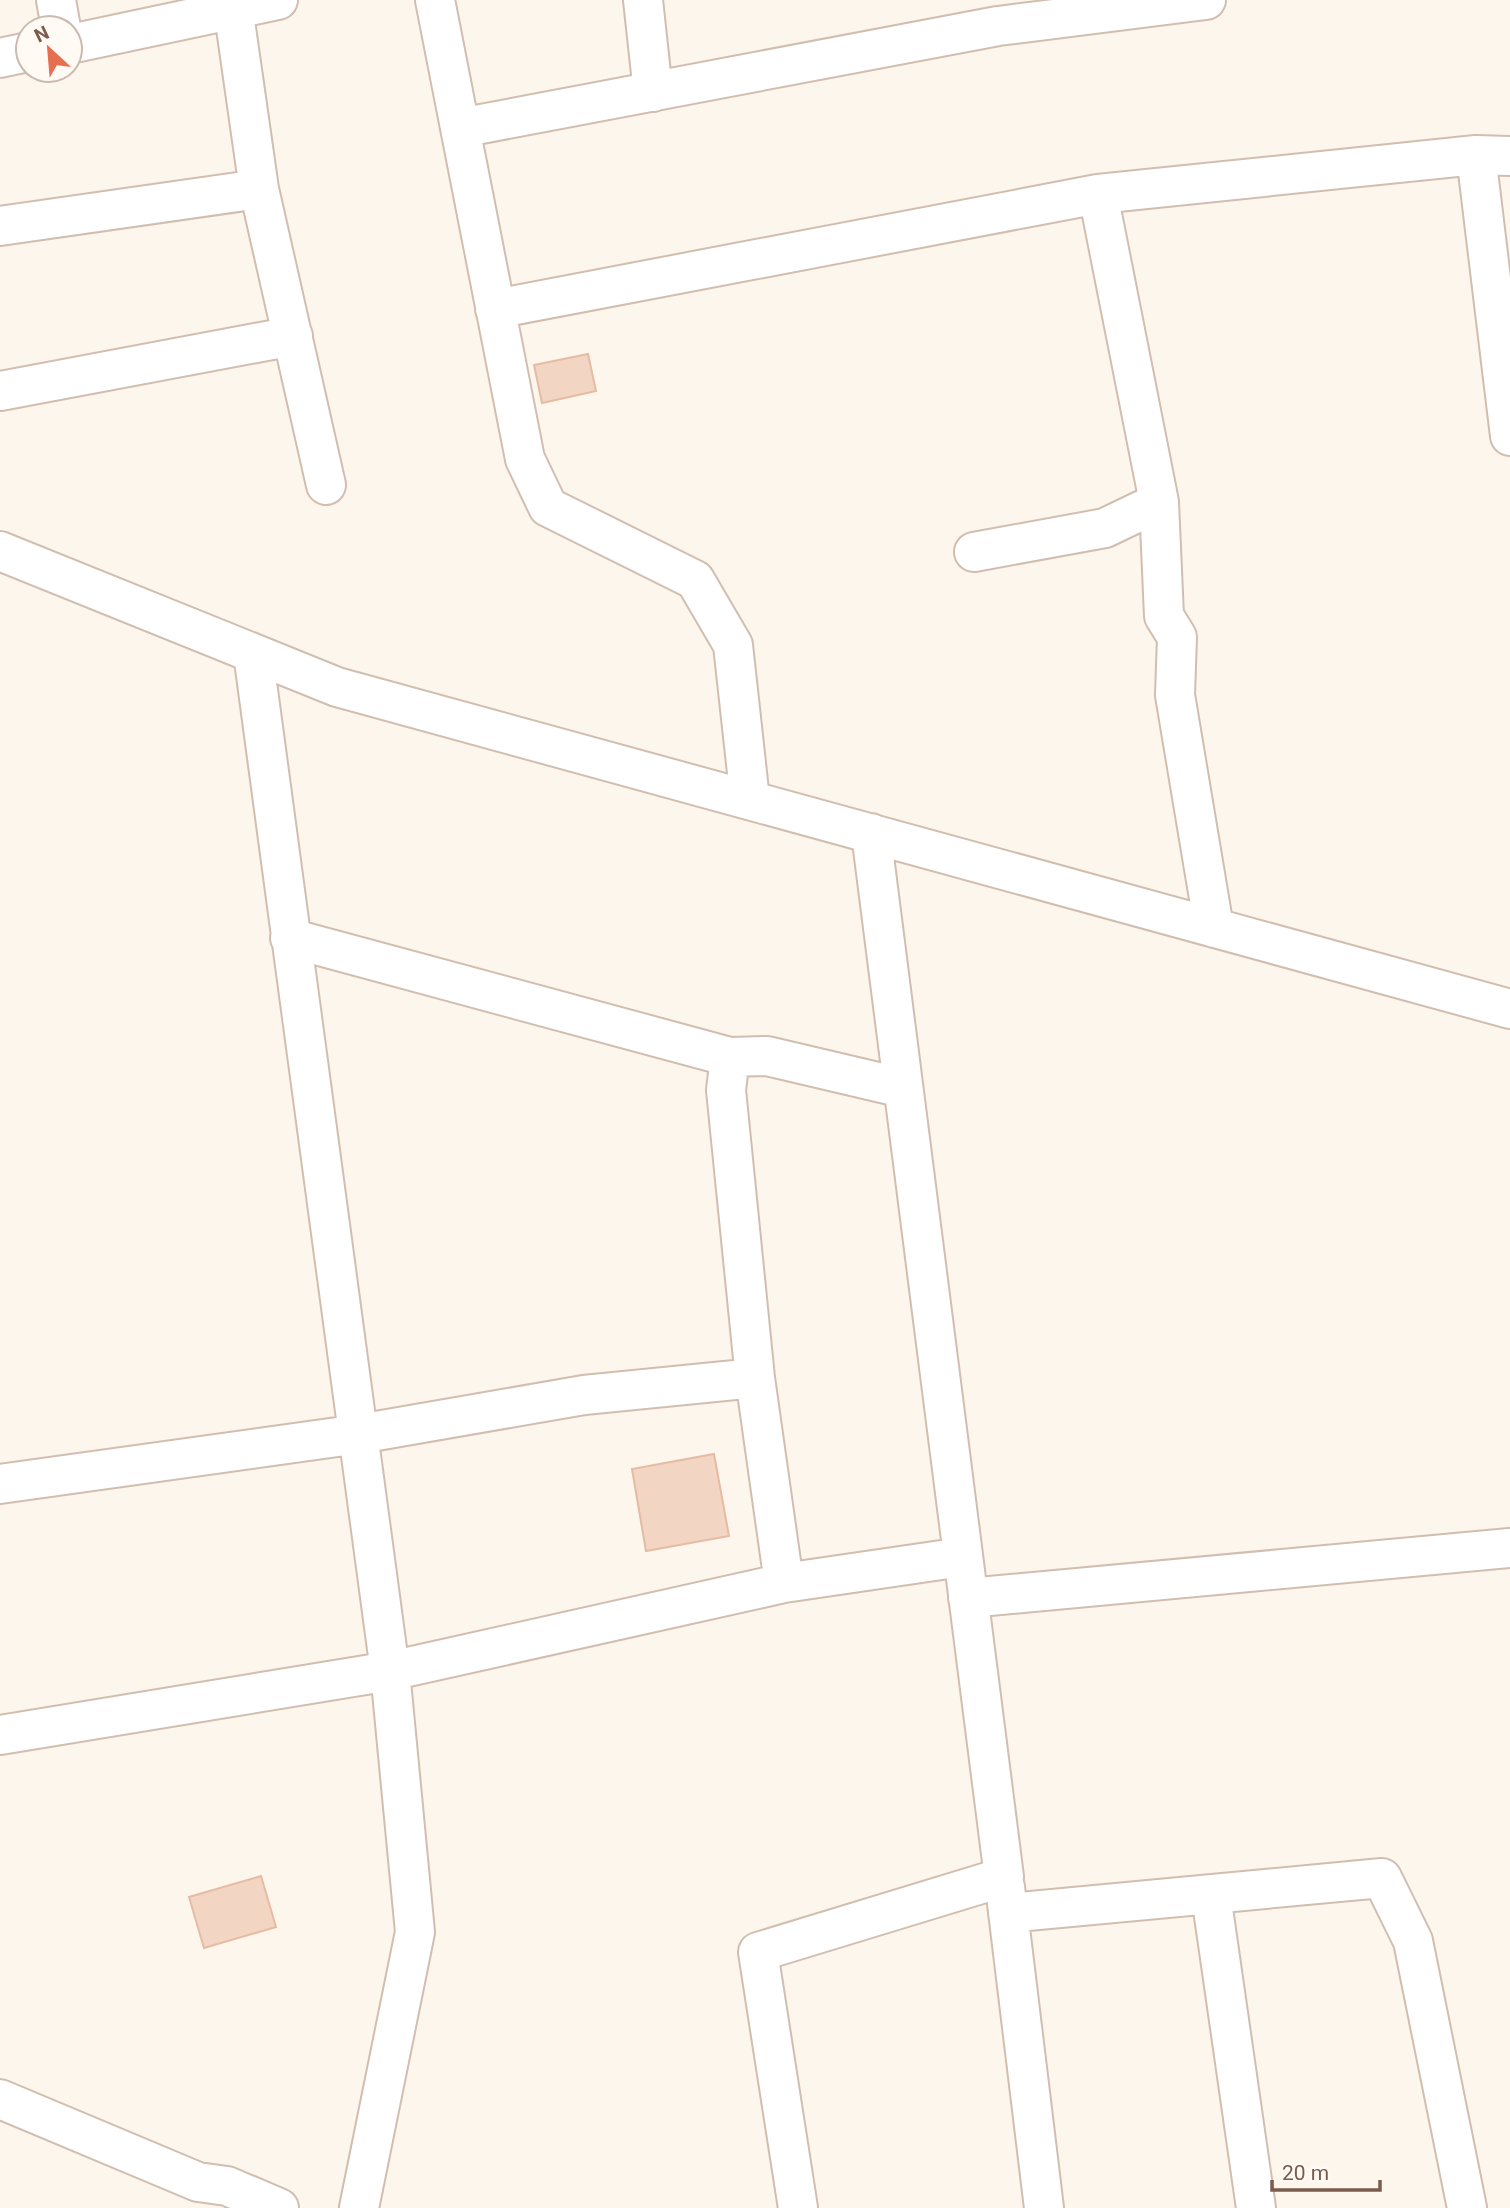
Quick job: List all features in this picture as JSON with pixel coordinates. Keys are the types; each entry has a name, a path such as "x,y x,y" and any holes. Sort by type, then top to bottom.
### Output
{"street":[{"path":"84,41 233,5 278,0"},
{"path":"435,0 525,459 548,507 695,580 733,645 750,800"},
{"path":"643,0 653,92"},
{"path":"460,128 998,26 1206,0"},
{"path":"233,5 259,189 326,485"},
{"path":"495,309 1098,194 1493,156 1510,436"},
{"path":"0,226 259,189"},
{"path":"1098,194 1159,502 1164,616 1177,637 1175,695 1214,928"},
{"path":"0,391 293,336"},
{"path":"974,552 1105,528 1159,502"},
{"path":"0,551 337,687 1510,1009"},
{"path":"253,653 390,1671 415,1931 359,2208"},
{"path":"871,833 1044,2208"},
{"path":"290,938 730,1057 768,1056 903,1088"},
{"path":"730,1057 726,1090 755,1378 784,1583"},
{"path":"0,1484 359,1434 584,1395 755,1378"},
{"path":"968,1598 1510,1548"},
{"path":"0,1735 390,1671 784,1583 962,1557"},
{"path":"798,2208 758,1952 1006,1895 1211,1895 1382,1878 1413,1941 1466,2208"},
{"path":"1211,1895 1256,2208"},
{"path":"0,2099 198,2182 227,2186 279,2208"}],"building":[{"path":"588,354 596,391 542,403 534,365"},
{"path":"714,1454 729,1536 646,1551 632,1469"},
{"path":"261,1876 276,1927 204,1948 189,1897"}]}
